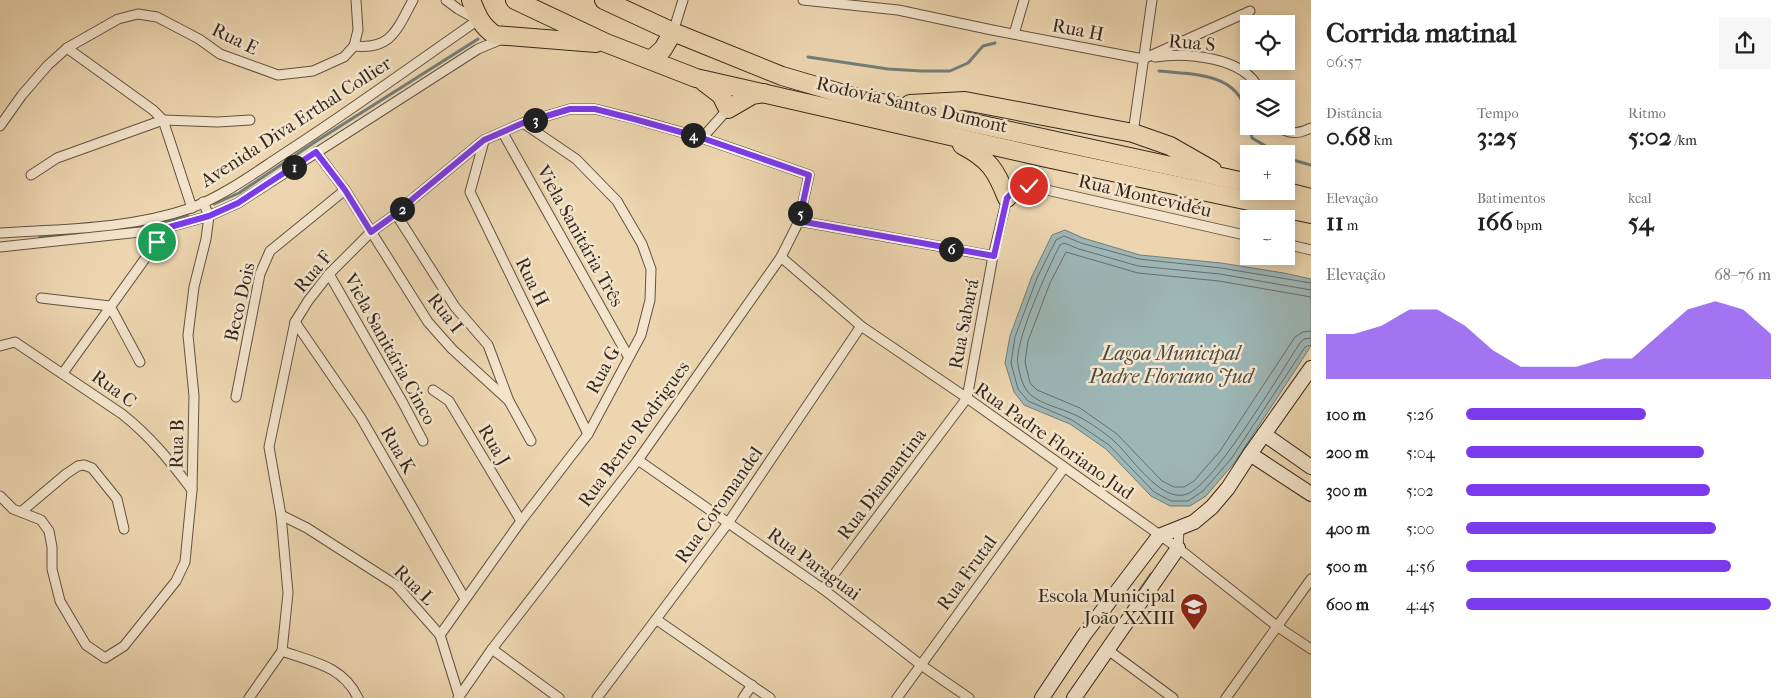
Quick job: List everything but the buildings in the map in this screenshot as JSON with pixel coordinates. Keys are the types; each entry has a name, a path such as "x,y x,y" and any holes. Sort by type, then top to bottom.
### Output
{"highway":[{"path":"471,0 478,20 496,35 606,43"},
{"name":"Rodovia Santos Dumont","path":"514,0 606,43 696,78 1042,157 1311,214"},
{"name":"Rodovia Santos Dumont","path":"604,0 673,32 782,76 854,97 1240,181"},
{"path":"651,60 663,49 673,32"},
{"path":"696,78 716,90 724,99 728,109 752,95 767,93"},
{"path":"889,106 965,101 1134,133 1170,146 1229,179"},
{"path":"936,133 978,153 991,164 999,177 1007,198"},
{"path":"1295,194 1311,198"}],"street":[{"path":"356,0 358,30 354,46 364,47 384,44 394,34 413,0"},
{"path":"446,0 478,20"},
{"path":"673,32 683,0"},
{"name":"Rua H","path":"803,0 898,10 1142,59"},
{"path":"898,10 900,0"},
{"path":"1014,34 1024,0"},
{"path":"1134,133 1142,59 1152,0"},
{"path":"1142,59 1250,11"},
{"name":"Rua E","path":"0,126 22,95 48,65 67,48 118,19 138,14 157,17 199,39 220,54 278,75 313,72 344,57 354,46"},
{"name":"Avenida Diva Erthal Collier","path":"0,232 57,230 116,224 158,218 192,208 236,185 325,127 478,20"},
{"name":"Avenida Diva Erthal Collier","path":"0,247 159,230 209,216 238,203 478,49 509,36"},
{"path":"67,48 153,110 163,120 192,208"},
{"name":"Rua S","path":"1142,59 1171,54 1212,58 1237,67 1252,80"},
{"name":"Rua F","path":"250,698 282,651 288,593 281,515 269,447 295,322 308,301 329,274 371,232 396,214 484,140 523,123 570,109 595,109 702,138 809,175"},
{"path":"702,138 728,109"},
{"path":"31,175 57,158 163,120 218,122 250,120"},
{"name":"Rua G","path":"440,635 521,521 588,434 628,356 641,335 650,300 651,268 642,244 616,201 576,159 523,123"},
{"path":"1295,133 1311,128"},
{"name":"Viela Sanitária Três","path":"503,132 628,356"},
{"name":"Rua H","path":"484,140 470,192 588,434"},
{"name":"Rua I","path":"316,152 345,190 428,322 452,349 509,401"},
{"name":"Rua Bento Rodrigues","path":"459,697 492,649 638,460 781,257 799,221 809,175"},
{"name":"Rua Montevidéu","path":"1007,198 1015,190 1029,186 1240,234"},
{"name":"Beco Dois","path":"236,398 260,274 270,251 345,190"},
{"name":"Rua Sabará","path":"967,398 1007,198"},
{"path":"203,202 209,216"},
{"path":"396,214 455,306 488,345 509,401 531,441"},
{"name":"Rua B","path":"21,512 41,520 49,531 52,547 52,569 60,601 86,645 105,658 124,646 176,581 184,562 192,490 194,396 188,335 194,287 206,239 209,216"},
{"path":"799,221 994,256"},
{"path":"63,373 157,242 159,230"},
{"path":"1295,246 1311,250"},
{"name":"Rua Padre Floriano Jud","path":"781,257 860,326 967,398 1178,548 1278,627 1311,649"},
{"name":"Viela Sanitária Cinco","path":"329,274 423,441"},
{"path":"41,298 110,306"},
{"path":"110,306 140,362"},
{"name":"Rua K","path":"295,322 361,418 465,599"},
{"name":"Rua Coromandel","path":"597,698 728,523 860,326"},
{"name":"Rua C","path":"0,346 15,342 63,373 139,427 162,451 192,490"},
{"path":"1042,698 1084,635 1159,536 1194,522 1212,507 1228,488 1311,368"},
{"name":"Rua J","path":"434,390 449,401 521,521"},
{"name":"Rua Diamantina","path":"823,588 967,398"},
{"path":"1264,434 1311,467"},
{"path":"1250,454 1311,494"},
{"name":"Rua Paraguai","path":"638,460 823,588 921,665 969,698"},
{"path":"0,496 12,509 21,512 66,474 78,466 84,465 92,468 118,499 124,529"},
{"name":"Rua Frutal","path":"897,698 1064,468"},
{"name":"Rua L","path":"281,515 307,528 396,585 440,635 459,697"},
{"path":"1074,698 1178,548 1180,529"},
{"path":"1226,698 1311,579"},
{"path":"657,620 770,698"},
{"path":"492,649 559,698"},
{"path":"1108,650 1173,698"},
{"path":"282,651 333,668 352,686 358,698"},
{"path":"743,698 752,685"}],"water":[{"name":"Lagoa Municipal Padre Floriano Jud","path":"1065,230 1083,238 1140,255 1221,263 1311,279 1311,346 1235,462 1206,496 1190,506 1170,506 1151,496 1106,449 1070,424 1024,405 1014,392 1005,363 1010,336 1032,276 1052,235"}],"waterway":[{"path":"214,204 239,193 315,142 478,39"},
{"path":"808,57 888,69 950,71 968,63 983,46 995,43"},
{"path":"1159,71 1215,79 1227,84 1240,98"},
{"path":"1252,135 1252,138 1264,145"},
{"path":"1295,161 1311,165"},
{"path":"115,229 166,222 188,216"},
{"path":"40,237 89,232"},
{"path":"1133,600 1151,574"}],"place":[{"name":"Escola Municipal João XXIII","path":"1194,631"}],"route":[{"path":"157,242 159,230 209,216 238,203 316,152 345,190 371,232 396,214 484,140 523,123 570,109 595,109 634,119 702,138 809,175 799,221 994,256 1007,198 1015,190 1029,186"}]}
